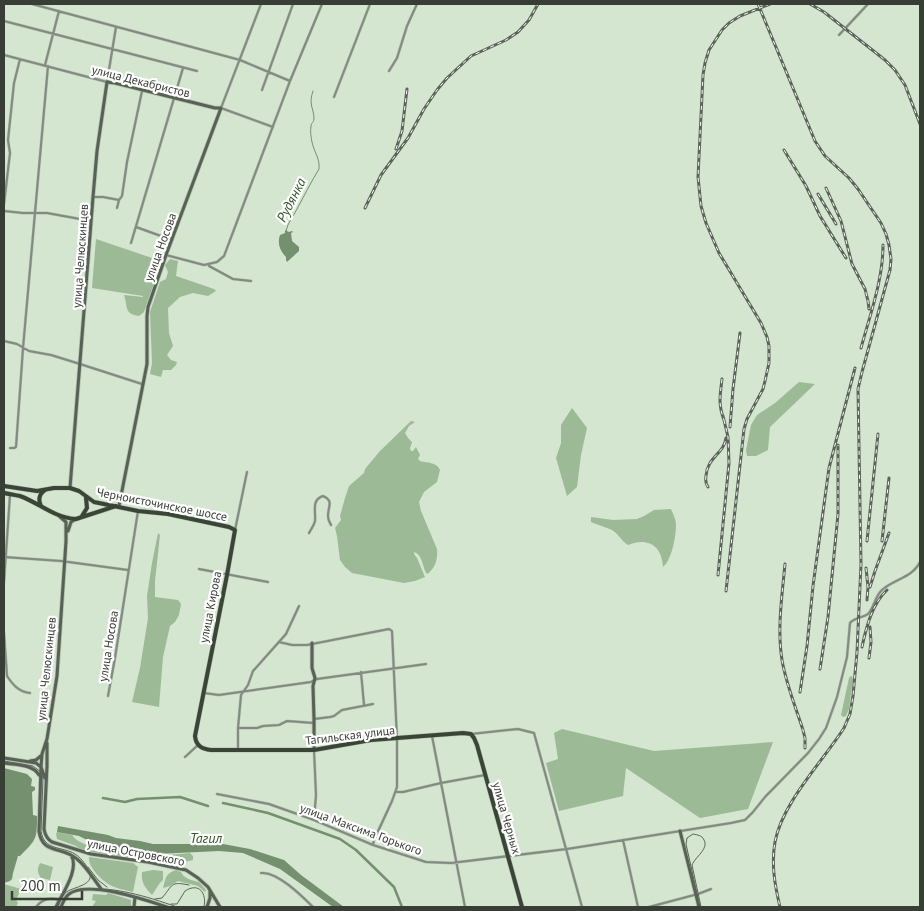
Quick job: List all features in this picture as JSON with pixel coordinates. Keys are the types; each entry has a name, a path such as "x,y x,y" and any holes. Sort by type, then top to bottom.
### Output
{"main road":[{"path":"4,486 37,491 70,488"},
{"name":"Черноисточинское шоссе","path":"70,488 80,491 94,502 188,518 235,530"},
{"path":"43,508 40,505 39,498 46,489"},
{"path":"4,493 19,496 56,514 79,518 117,506"},
{"path":"79,518 85,513 87,508 86,497"},
{"name":"улица Кирова","path":"198,745 195,736 235,530"},
{"name":"Тагильская улица","path":"198,745 207,750 314,750 359,742 471,734"},
{"name":"улица Черных","path":"471,734 475,740 522,907"}],"street":[{"path":"32,4 240,60 290,81"},
{"name":"улица Носова","path":"117,506 144,384 148,357 147,312 166,255 261,4"},
{"path":"262,90 294,4"},
{"path":"207,265 217,262 226,253 290,81 322,4"},
{"path":"334,97 370,4"},
{"path":"389,70 397,58 407,26 417,4"},
{"path":"839,35 868,4"},
{"path":"10,448 16,447 47,66 59,11"},
{"path":"4,21 197,71"},
{"name":"улица Челюскинцев","path":"70,488 97,151 116,27"},
{"name":"улица Декабристов","path":"4,55 107,82 221,108 273,126"},
{"path":"4,204 10,152 8,140 14,83 20,59"},
{"path":"131,243 183,67"},
{"path":"117,208 122,196 128,153 142,90"},
{"path":"93,197 119,200"},
{"path":"4,211 47,213 91,221"},
{"path":"136,227 172,240"},
{"path":"166,255 207,265 233,278 251,281"},
{"path":"4,341 16,344 29,351 51,355 144,384"},
{"name":"улица Кирова","path":"235,530 247,472"},
{"path":"4,582 4,557 10,494"},
{"path":"309,533 314,523 315,503 320,497 325,496 329,500 328,518 331,525"},
{"name":"улица Носова","path":"108,696 138,511"},
{"name":"улица Челюскинцев","path":"52,842 46,836 44,828 47,739 57,676 66,541 66,522 56,514"},
{"name":"улица Челюскинцев","path":"66,541 71,522 79,518"},
{"path":"4,557 128,570"},
{"path":"919,568 920,562"},
{"name":"улица Максима Горького","path":"217,794 270,804 373,845 426,862 457,862 567,849 745,820 808,753 826,728 837,697 847,658 850,623 854,619 868,613 876,597 883,589 919,568"},
{"path":"200,569 268,582"},
{"path":"238,750 238,728 243,691 248,685 253,671 286,634 299,606"},
{"path":"279,642 292,645 312,643 390,629 393,633 396,792 376,833 373,845"},
{"path":"4,633 8,676 20,691 30,693"},
{"path":"312,643 312,668 315,678 313,686 316,795 314,820"},
{"path":"204,693 219,695 394,667 426,664"},
{"path":"361,672 364,706"},
{"path":"238,728 279,725 287,721 314,721 334,716 342,710 373,704"},
{"name":"Тагильская улица","path":"471,734 518,729 534,732 567,849"},
{"path":"432,736 466,907"},
{"name":"улица Челюскинцев","path":"47,739 42,754 40,778 40,835 42,842 49,848"},
{"path":"185,757 198,745"},
{"path":"28,762 36,760 42,754"},
{"path":"4,758 36,763 41,767 46,781"},
{"path":"4,762 36,770 40,778"},
{"path":"396,792 485,775"},
{"path":"680,832 699,907"},
{"path":"623,840 638,907"},
{"name":"улица Островского","path":"52,842 91,854 148,862 186,870 198,878 210,890 220,907"},
{"name":"улица Островского","path":"49,848 71,854 102,890"},
{"path":"567,849 582,907"},
{"path":"56,907 68,884 74,865 71,854"},
{"path":"261,873 266,873 278,879 295,890 313,907"},
{"path":"649,907 696,895 711,889"},
{"path":"61,907 70,894 81,890 102,890 135,897 167,907"},
{"path":"207,907 210,890"},
{"path":"134,907 135,897"},
{"path":"36,907 46,899 60,900"}],"shaded area":[{"path":"285,230 293,232 291,233 292,241 299,247 299,251 287,262 279,244 280,235 285,233"},
{"path":"96,239 162,260 158,272 154,270 151,276 156,278 144,312 139,316 129,312 124,295 143,296 92,288"},
{"path":"170,259 178,261 176,276 216,291 208,296 193,293 180,297 168,308 169,333 173,346 167,355 171,360 177,362 171,370 163,370 161,377 150,374 152,363 150,312 160,282 166,279 168,272 165,265"},
{"path":"799,382 815,384 770,427 768,450 756,456 747,456 746,450 751,425 757,415 775,403"},
{"path":"572,408 587,428 577,487 567,496 556,458 561,443 561,425"},
{"path":"411,421 415,422 409,426 405,433 412,442 411,451 416,447 420,455 418,459 420,461 434,464 440,470 437,482 424,492 419,502 437,549 435,563 427,574 421,558 414,552 425,577 404,583 352,573 340,560 335,528 341,520 340,516 349,486 364,473 365,469 380,451"},
{"path":"671,509 676,523 675,535 671,554 663,567 660,553 652,545 641,542 628,545 612,530 591,522 591,517 613,520 637,519 654,510"},
{"path":"158,533 160,535 155,597 178,600 181,604 179,615 170,626 163,657 159,707 132,702 148,618 147,596"},
{"path":"851,676 853,680 849,709 846,716 843,717 841,715"},
{"path":"562,729 654,751 773,742 748,809 700,818 626,768 623,796 559,811 546,763 558,759 554,733"},
{"path":"4,768 27,774 32,779 31,786 35,787 35,790 32,792 33,815 37,816 37,830 33,842 18,856 12,879 4,883"},
{"path":"58,826 153,844 223,844 250,849 284,860 344,907 333,907 280,869 243,853 219,851 157,854 110,848 79,836 57,832"},
{"path":"57,832 72,835 77,840 92,847 137,852 139,858 133,859 82,851 76,846 57,839"},
{"path":"190,853 193,856 193,860 182,862 168,863 149,860 145,857 146,854 156,856"},
{"path":"89,857 133,863 138,867 133,892 116,888 103,880 91,866"},
{"path":"40,863 53,867 50,880 41,878 38,871"},
{"path":"176,870 188,879 199,882 206,890 205,892 198,886 178,881 163,888 168,875"},
{"path":"163,871 163,880 152,895 144,885 142,872"},
{"path":"4,884 21,889 16,900 18,903 16,907 4,907"},
{"path":"108,893 131,900 131,907 92,907 96,901 92,900 93,894 106,895"}],"waterway":[{"name":"Рудянка","path":"286,231 289,222 319,169 319,162 311,134 311,126 314,119 311,103 313,91"},
{"path":"103,798 125,802 137,799 180,797 208,806"},
{"path":"223,803 268,813 340,839 356,850 394,887 402,907"}],"tram line":[{"path":"4,761 33,766 41,772 43,779 41,831 43,837 50,845 77,855 88,869 90,879 83,885 65,893 58,907"},
{"path":"700,907 686,844 687,838 693,834 702,837 705,843 705,847 692,865 701,907"},
{"path":"88,867 98,880 107,887"},
{"path":"155,899 162,898 172,885 189,885"},
{"path":"171,904 177,904 185,891 198,888 203,893 204,907"},
{"path":"80,889 117,890 177,907"}],"railway":[{"path":"365,208 381,175 408,138 424,109 447,78 471,56 506,40 518,32 529,20 538,4"},
{"path":"758,4 815,141 825,156 858,189 881,223 886,234 891,259 890,270 858,389 861,564 857,652 850,714 844,728 794,797 779,827 773,858 775,883 780,907"},
{"path":"726,591 744,429 747,419 763,389 769,363 769,346 761,323 719,253 701,206 698,177 703,75 709,50 722,30 740,16 770,4"},
{"path":"810,4 824,12 895,70 905,85 920,124"},
{"path":"396,149 402,131 407,89"},
{"path":"784,150 806,186 820,216 846,258"},
{"path":"826,188 841,221 852,264 865,289 869,309"},
{"path":"818,194 836,224"},
{"path":"861,348 881,271 883,245"},
{"path":"730,427 740,333"},
{"path":"800,692 829,468 855,368"},
{"path":"722,379 720,404 724,420"},
{"path":"718,575 729,463 728,437 723,416"},
{"path":"867,541 878,434"},
{"path":"708,487 706,481 709,464 722,448 726,438"},
{"path":"820,669 828,617 838,514 838,445"},
{"path":"882,541 889,478"},
{"path":"870,587 889,533"},
{"path":"785,564 780,636 782,660 791,696 803,730 805,748"},
{"path":"866,568 867,600"},
{"path":"862,647 868,624 877,602 887,590"},
{"path":"869,658 870,627"}],"water label":[{"name":"Тагил","path":"206,838"}]}
